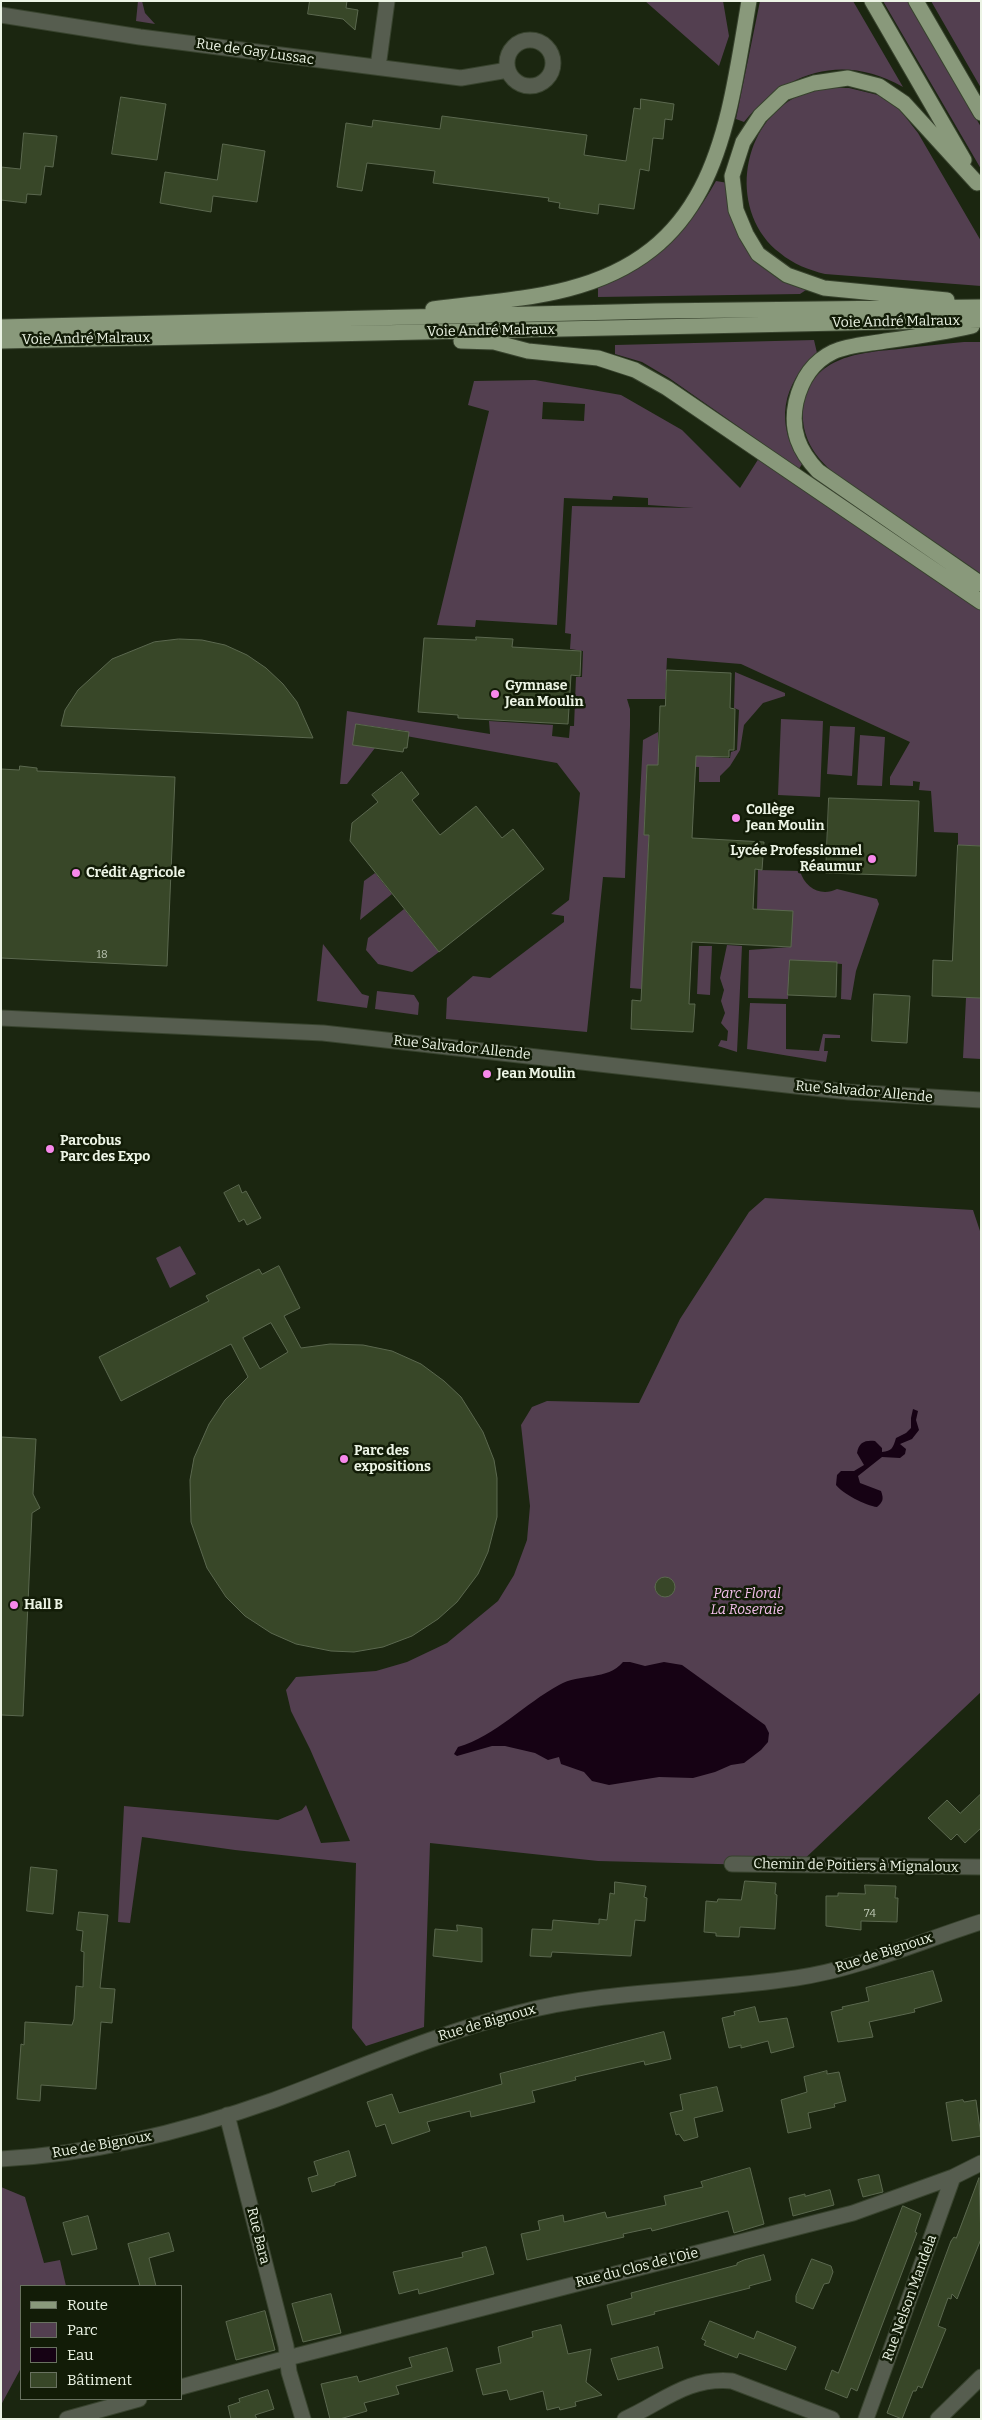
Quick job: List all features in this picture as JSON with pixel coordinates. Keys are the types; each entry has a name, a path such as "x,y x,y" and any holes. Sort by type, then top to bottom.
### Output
{"main road":[{"path":"354,327 567,289 613,274 652,250 684,217 704,186 720,148 738,66 749,1"},
{"path":"872,1 979,186"},
{"path":"916,1 981,113"},
{"path":"979,186 904,103 879,86 848,78 814,83 784,94 760,116 743,142 732,176 736,210 746,234 758,254 787,275 824,288 911,295 981,306"},
{"name":"Voie André Malraux","path":"1,341 354,327 636,312 981,306"},
{"name":"Voie André Malraux","path":"1,327 354,327 981,320"},
{"path":"981,324 832,352 810,369 800,386 794,411 794,433 805,457 818,471 981,584"},
{"path":"354,327 412,340 494,342 528,351 598,358 634,370 667,388 981,602"}],"street":[{"path":"378,67 386,1"},
{"name":"Rue de Gay Lussac","path":"1,15 140,37 461,78 508,70"},
{"name":"Rue Salvador Allende","path":"1,1018 323,1033 849,1092 981,1100"},
{"name":"Chemin de Poitiers à Mignaloux","path":"732,1864 981,1868"},
{"name":"Rue de Bignoux","path":"1,2159 110,2145 152,2137 227,2115 448,2033 518,2013 593,1998 798,1978 857,1963 981,1922"},
{"name":"Rue Bara","path":"227,2115 288,2357 289,2372 303,2419"},
{"name":"Rue du Clos de l'Oie","path":"182,2387 288,2357 853,2213 953,2177 981,2163"},
{"name":"Rue Nelson Mandela","path":"866,2419 953,2177"},
{"path":"938,2419 981,2377"},
{"path":"625,2419 685,2386 716,2380 732,2381 832,2419"},
{"path":"67,2419 135,2400"}],"green space":[{"path":"138,1 142,1 145,13 155,24 136,21"},
{"path":"645,1 723,1 729,36 719,66"},
{"path":"760,1 853,1 903,87 881,77 859,71 838,70 817,73 797,80 779,90 761,104 744,122 736,119"},
{"path":"883,1 908,1 981,127 981,169"},
{"path":"931,1 981,1 981,88"},
{"path":"823,88 849,88 878,95 900,110 918,133 981,241 981,286 825,274 790,260 780,253 764,236 753,217 748,195 747,172 752,150 761,129 776,112 797,96"},
{"path":"716,181 728,183 741,234 806,290 800,294 598,297 598,288 636,268 667,245 693,217"},
{"path":"814,340 817,353 796,378 789,391 786,405 785,419 788,434 793,449 802,464 799,469 669,378 642,362 615,354 615,345"},
{"path":"964,342 981,342 981,574 834,473 815,453 807,438 803,420 807,392 814,379 825,368 837,361 867,353"},
{"path":"535,380 621,395 682,430 740,488 759,458 981,609 981,846 958,845 958,833 934,832 931,791 919,790 920,782 913,781 913,786 890,785 890,777 910,742 741,664 667,658 665,699 627,699 630,709 630,726 625,878 603,877 587,1032 446,1019 447,998 473,976 490,978 564,922 564,916 551,914 569,900 580,793 557,763 406,736 406,731 357,724 353,744 375,748 347,784 340,784 347,711 490,734 489,721 553,725 552,736 569,738 570,726 574,726 576,677 582,677 583,651 570,649 571,634 565,633 572,506 694,508 648,505 648,498 613,496 612,500 564,498 557,625 476,620 475,627 437,625 489,411 468,405 474,381","holes":["543,402 585,404 584,421 542,419"]},
{"path":"735,672 785,693 785,696 763,703 744,725 740,750 730,766 720,776 720,782 699,782 699,767 647,765 644,835 649,835 642,989 630,988 643,740 658,732 658,748 711,751 711,757 730,758 731,752 737,750 739,710 734,708"},
{"path":"781,719 823,721 820,797 778,795"},
{"path":"830,726 855,727 852,776 827,774"},
{"path":"860,735 885,737 882,786 857,785"},
{"path":"758,870 800,871 802,877 814,889 825,892 837,889 877,899 879,904 856,971 851,1000 841,999 842,964 790,960 788,999 748,998 749,950 790,947 757,909"},
{"path":"375,873 392,894 360,920 364,881"},
{"path":"404,909 439,952 412,972 378,964 366,950 368,938"},
{"path":"323,944 362,994 369,996 367,1008 317,1001"},
{"path":"727,945 742,946 737,1052 718,1046 721,1040 727,1041 728,1031 721,1023 725,1013 721,1001 724,990 720,978"},
{"path":"699,946 712,946 710,995 697,994"},
{"path":"377,991 414,995 419,1003 418,1015 375,1009"},
{"path":"966,998 981,998 981,1059 963,1058"},
{"path":"750,1003 786,1004 786,1049 819,1051 823,1034 840,1035 840,1038 825,1038 824,1051 828,1051 826,1062 747,1049"},
{"name":"Parc Floral La Roseraie","path":"765,1198 973,1210 981,1234 981,1692 797,1866 598,1861 430,1843 424,2027 366,2046 352,2028 356,1863 235,1850 142,1837 130,1923 118,1922 124,1806 278,1820 302,1810 306,1805 321,1843 350,1841 310,1749 291,1711 286,1690 296,1677 376,1671 407,1662 447,1643 498,1601 514,1575 527,1540 530,1506 521,1425 532,1407 547,1401 639,1403 680,1319 749,1212"},
{"path":"180,1246 196,1274 170,1288 156,1258"},
{"path":"1,2187 25,2197 44,2263 60,2260 66,2285 20,2285 20,2370 1,2405"}],"water":[{"path":"913,1409 918,1411 916,1420 919,1430 912,1439 900,1444 906,1449 905,1454 900,1458 882,1457 858,1476 860,1483 881,1491 882,1502 877,1507 872,1506 861,1502 839,1488 836,1485 837,1475 841,1471 854,1471 864,1465 857,1453 861,1444 865,1441 875,1441 882,1448 882,1452 890,1450 896,1438 911,1428"},
{"path":"623,1662 645,1666 664,1662 682,1665 765,1725 769,1733 768,1742 744,1763 731,1765 693,1778 659,1777 609,1785 592,1781 584,1772 561,1764 559,1757 548,1760 535,1753 505,1746 492,1746 457,1756 454,1754 458,1747 472,1742 497,1728 559,1685 567,1681 609,1672"}],"building":[{"path":"310,1 347,1 346,8 358,10 355,30 343,19 308,14"},
{"path":"121,97 166,104 157,160 112,154"},
{"path":"641,99 674,104 672,120 665,119 663,139 653,138 649,171 640,169 634,209 599,204 598,214 559,208 560,203 548,201 549,198 433,183 435,171 367,163 362,191 337,187 346,123 372,127 373,120 440,129 442,116 587,135 584,155 626,161 634,108 640,109"},
{"path":"24,133 57,136 53,167 45,166 41,195 27,194 26,203 1,200 1,167 20,169"},
{"path":"223,144 265,151 257,202 213,196 211,212 160,203 165,172 217,180"},
{"name":"Gymnase Jean Moulin","path":"476,637 513,639 512,647 581,651 580,676 571,675 568,724 458,718 458,715 418,712 424,638 476,640"},
{"path":"179,639 202,640 225,645 247,655 266,668 283,684 297,702 313,738 61,726 65,710 78,690 112,659 154,642"},
{"path":"667,670 731,673 730,708 735,709 734,750 729,750 729,757 696,756 692,838 764,842 762,870 755,869 753,909 793,911 791,947 692,942 689,1004 695,1004 693,1032 631,1029 632,1000 641,1001 649,835 644,835 647,765 658,765 660,706 665,706"},
{"path":"356,724 409,732 407,748 404,748 403,752 353,745"},
{"path":"20,766 37,768 37,771 175,777 167,966 1,958 1,769 19,770"},
{"path":"402,772 419,794 412,800 440,835 476,806 502,838 513,829 544,869 439,952 350,841 352,823 378,802 372,795"},
{"path":"829,798 919,801 916,876 826,873"},
{"path":"958,845 981,846 981,998 932,996 933,960 952,961"},
{"path":"790,960 837,962 836,997 788,995"},
{"path":"874,994 910,996 907,1043 872,1041"},
{"path":"239,1185 242,1193 246,1191 261,1218 247,1225 244,1219 239,1222 224,1193"},
{"name":"Parc des expositions","path":"279,1266 300,1308 284,1316 301,1348 330,1344 363,1345 392,1351 421,1364 444,1381 461,1397 483,1432 494,1460 497,1478 497,1517 488,1552 478,1574 457,1602 438,1619 412,1636 383,1647 354,1652 331,1651 296,1644 271,1633 245,1616 226,1597 207,1568 191,1522 190,1480 194,1458 209,1424 225,1400 248,1377 231,1344 121,1401 99,1357 209,1301 206,1296 259,1269 262,1274","holes":["271,1323 288,1352 260,1369 243,1338"]},
{"name":"Hall B","path":"1,1437 36,1439 33,1494 40,1508 32,1513 23,1716 1,1715"},
{"path":"665,1577 672,1580 675,1587 672,1594 665,1597 658,1594 655,1587 658,1580"},
{"path":"981,1794 981,1828 965,1843 957,1834 951,1840 928,1818 947,1800 960,1813"},
{"path":"31,1867 57,1870 53,1914 27,1911"},
{"path":"745,1881 776,1883 775,1929 740,1927 739,1937 716,1936 716,1933 704,1932 706,1901 717,1902 718,1899 741,1900"},
{"path":"615,1882 646,1886 644,1897 647,1898 645,1921 635,1920 631,1956 552,1952 551,1957 530,1956 532,1929 552,1930 553,1920 599,1924 599,1919 607,1920 610,1893 614,1894"},
{"path":"865,1885 896,1886 895,1898 898,1898 897,1922 861,1921 861,1930 826,1926 826,1896 838,1896 838,1893 865,1894"},
{"path":"79,1912 108,1915 100,1988 115,1989 112,2023 101,2022 96,2089 41,2085 40,2101 17,2099 21,2044 24,2045 25,2022 72,2025 74,2019 76,1986 83,1987 84,1952 81,1951 83,1931 77,1930"},
{"path":"457,1925 482,1928 482,1962 433,1956 435,1929 457,1931"},
{"path":"933,1971 942,2001 914,2009 915,2012 869,2022 873,2037 838,2042 831,2012 843,2009 842,2007 869,2001 866,1988"},
{"path":"755,2007 759,2022 787,2018 794,2047 771,2053 768,2041 741,2048 741,2045 729,2048 722,2018 735,2015 734,2012"},
{"path":"664,2032 671,2059 645,2065 644,2061 575,2077 576,2080 532,2091 535,2102 471,2117 470,2111 427,2122 430,2131 392,2144 385,2124 376,2127 367,2102 392,2094 399,2113 502,2084 500,2074"},
{"path":"827,2071 827,2074 839,2072 846,2101 834,2104 835,2107 808,2113 811,2128 788,2133 781,2100 807,2092 804,2077"},
{"path":"717,2087 723,2111 694,2118 698,2137 684,2141 679,2134 676,2135 670,2113 683,2110 680,2095"},
{"path":"963,2100 964,2102 976,2100 981,2136 952,2141 946,2103"},
{"path":"349,2151 356,2176 312,2192 308,2178 318,2175 314,2162"},
{"path":"750,2168 764,2224 734,2233 728,2211 652,2231 651,2228 623,2234 624,2237 527,2260 521,2234 540,2230 538,2221 563,2215 564,2222 605,2212 607,2218 666,2205 664,2196 703,2187 701,2182"},
{"path":"879,2175 883,2192 863,2197 858,2180"},
{"path":"979,2178 981,2239 957,2299 952,2294 951,2299 948,2298 938,2326 946,2329 922,2388 918,2386 916,2391 913,2391 902,2419 887,2413 951,2241 954,2237 956,2238"},
{"path":"830,2190 834,2205 793,2216 789,2198"},
{"path":"903,2206 921,2214 915,2232 917,2233 857,2391 851,2388 847,2398 825,2389 832,2370 838,2373"},
{"path":"88,2216 97,2249 72,2255 63,2223"},
{"path":"169,2233 174,2251 149,2258 156,2285 140,2285 128,2244"},
{"path":"486,2247 494,2274 419,2294 418,2289 399,2294 393,2272 463,2257 462,2253"},
{"path":"764,2255 771,2280 749,2286 750,2288 654,2312 655,2314 612,2325 607,2305 632,2298 631,2293 737,2265 737,2263 744,2260"},
{"path":"812,2259 831,2266 833,2272 829,2283 824,2284 813,2309 796,2302 796,2296"},
{"path":"331,2294 341,2333 303,2342 292,2304"},
{"path":"265,2311 275,2350 236,2360 226,2322"},
{"path":"710,2321 754,2339 757,2331 796,2347 786,2370 739,2353 737,2358 704,2345 706,2341 702,2339"},
{"path":"561,2325 568,2354 591,2349 586,2382 602,2395 575,2402 576,2406 560,2410 559,2407 547,2410 543,2391 510,2400 507,2390 483,2395 476,2369 501,2363 498,2347 533,2337 532,2332"},
{"path":"658,2347 663,2368 618,2380 611,2359"},
{"path":"447,2348 453,2371 396,2386 399,2394 364,2403 367,2411 340,2419 330,2419 321,2384 357,2376 359,2382 412,2367 409,2358"},
{"path":"268,2390 274,2409 255,2415 257,2419 231,2419 228,2406 240,2402 239,2399"}],"place":[{"name":"Gymnase Jean Moulin","path":"495,694"},
{"name":"Collège Jean Moulin","path":"736,818"},
{"name":"Lycée Professionnel Réaumur","path":"872,859"},
{"name":"Crédit Agricole","path":"76,873"},
{"name":"Jean Moulin","path":"487,1074"},
{"name":"Parcobus Parc des Expo","path":"50,1149"},
{"name":"Parc des expositions","path":"344,1459"},
{"name":"Hall B","path":"14,1605"}]}
